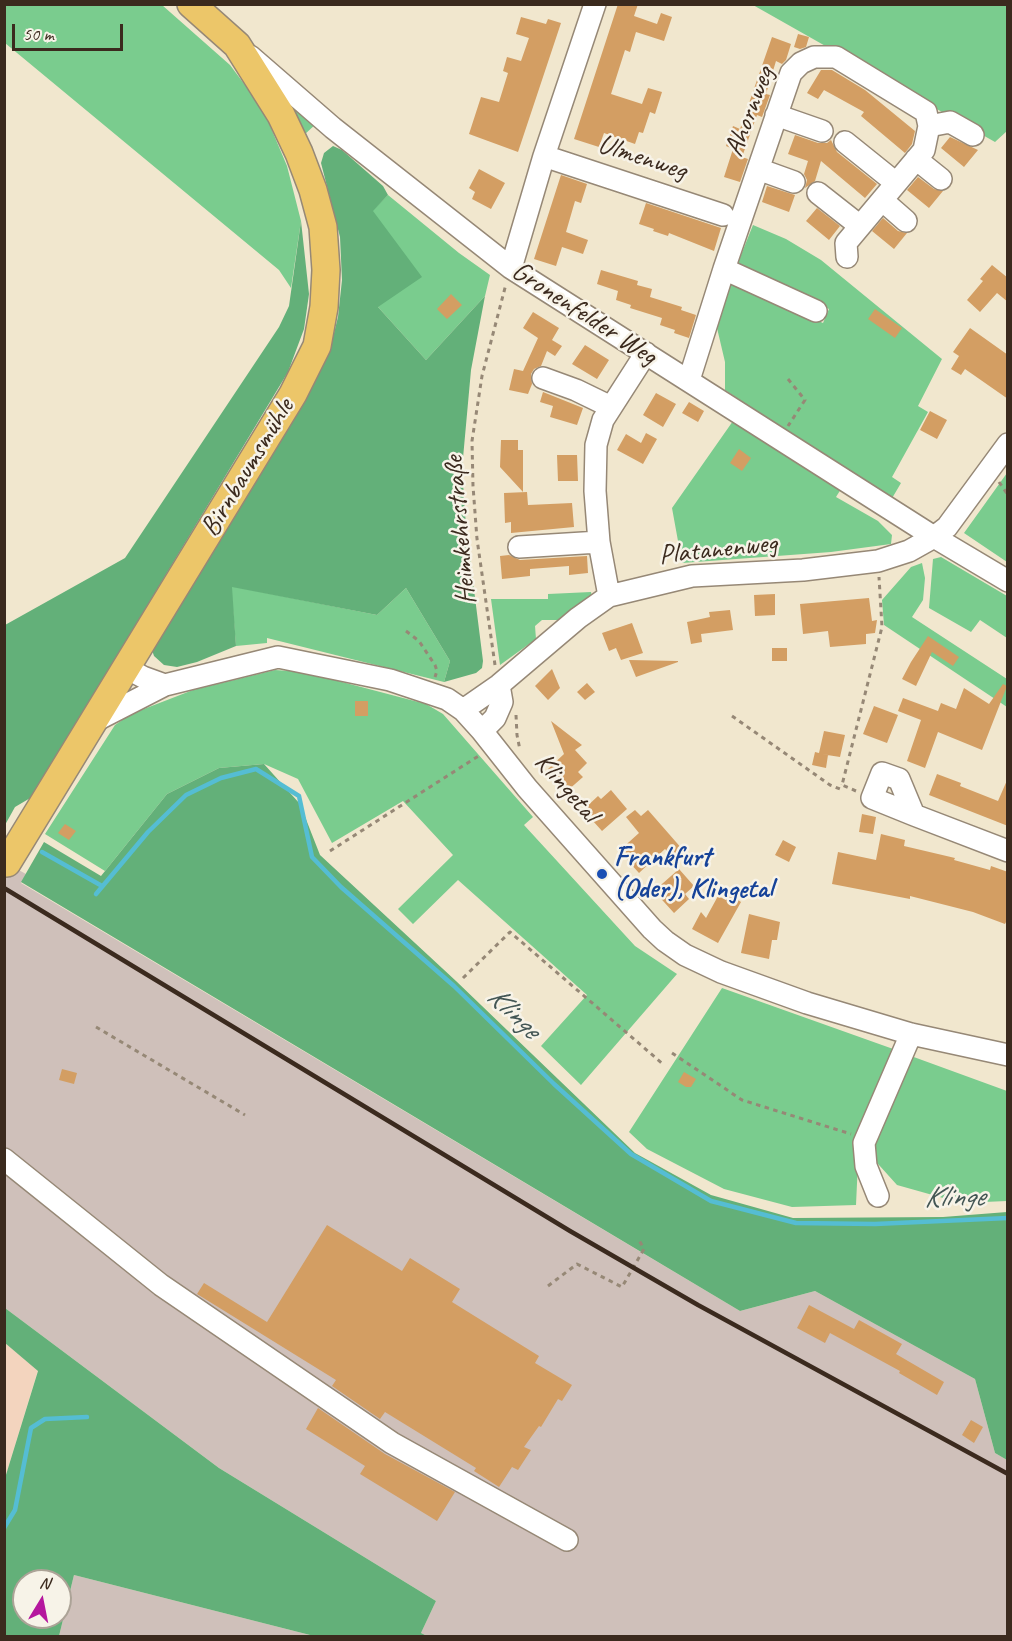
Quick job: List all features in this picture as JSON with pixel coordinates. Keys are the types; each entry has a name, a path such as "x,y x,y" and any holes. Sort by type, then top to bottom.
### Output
{"main road":[{"name":"Gronenfelder Weg","path":"191,4 237,45"},
{"name":"Birnbaumsmühle","path":"7,863 306,372 317,346 324,307 326,270 322,227 313,190 281,115 237,45"}],"street":[{"path":"511,268 544,156 595,4"},
{"name":"Gronenfelder Weg","path":"237,45 333,128 511,268 934,537 1008,581"},
{"name":"Ahornweg","path":"689,380 791,73 801,63 814,57 836,57 926,112 929,126"},
{"path":"776,116 822,131"},
{"path":"847,257 846,243 924,150 929,126 950,122 973,135"},
{"path":"845,142 896,183"},
{"name":"Ulmenweg","path":"544,156 723,215"},
{"path":"916,159 941,180"},
{"path":"758,169 794,182"},
{"path":"818,193 860,226"},
{"path":"882,200 906,221"},
{"path":"724,269 816,311"},
{"path":"609,596 599,542 595,460 603,420 645,353"},
{"path":"543,378 576,390 611,407"},
{"name":"Platanenweg","path":"463,710 499,685 578,618 609,596 692,576 803,570 878,561 909,551 947,527 1008,444"},
{"path":"519,547 599,542"},
{"name":"Klingetal","path":"93,722 165,686 278,657 390,681 447,699 463,710 527,788 665,941 685,955 722,972 807,1003 911,1034 1008,1055"},
{"path":"126,668 165,686"},
{"path":"488,738 502,702 499,685"},
{"path":"872,798 1008,851"},
{"path":"878,1196 866,1166 864,1143 911,1034"},
{"path":"4,1159 161,1285 392,1443 567,1540"}],"path":[{"name":"Heimkehrstraße","path":"499,685 477,539 472,486 472,441 482,376 511,268"},
{"path":"780,438 805,400 788,379"},
{"path":"732,716 840,789 882,627 878,561"},
{"path":"406,631 419,641 435,665 437,671 429,693"},
{"path":"517,705 517,735 521,754"},
{"path":"330,851 475,760 488,738"},
{"path":"842,785 872,798"},
{"path":"463,978 510,932 664,1065"},
{"path":"96,1027 245,1114"},
{"path":"672,1053 742,1100 817,1125 866,1138"},
{"path":"548,1286 577,1264 622,1287 644,1249 639,1240"}],"shaded area":[{"path":"4,862 26,874 21,883 740,1311 815,1291 975,1379 995,1453 1007,1460 1007,1636 427,1636 421,1633 436,1601 219,1468 5,1308"},
{"path":"5,1343 38,1370 5,1478"},
{"path":"74,1575 314,1636 59,1636 61,1629 72,1629"}],"green space":[{"path":"4,5 162,5 230,65 263,109 287,166 301,221 291,288 279,270 5,43"},
{"path":"753,5 1007,5 1007,131 995,142"},
{"path":"283,91 317,123 304,135"},
{"path":"333,146 342,150 383,186 388,195 373,211 422,277 378,307 426,360 485,296 471,370 462,469 466,526 483,661 482,668 476,673 444,682 450,661 406,588 377,615 232,587 236,646 197,662 177,667 164,665 154,656 151,647 312,385 329,353 338,317 342,280 340,237 321,163 324,153"},
{"path":"388,195 459,253 490,275 485,296 426,360 378,307 372,211"},
{"path":"301,221 309,294 304,329 288,372 32,797 15,807 5,825 5,625 125,558 279,327 289,306"},
{"path":"753,225 786,239 821,260 942,359 918,406 928,412 892,477 901,483 891,500 725,390 725,362 717,328 730,281 823,323 829,309 737,265"},
{"path":"733,421 841,489 836,497 878,521 892,535 891,544 831,552 682,563 672,508"},
{"path":"1007,473 1007,562 964,533"},
{"path":"941,557 1007,596 1007,638 980,620 971,632 929,608 933,559"},
{"path":"922,563 925,578 923,600 912,617 1007,679 1007,707 884,625 882,600 911,567"},
{"path":"231,586 377,615 406,588 450,661 444,682 267,638 267,643 236,646"},
{"path":"591,592 592,597 561,620 542,620 535,626 536,639 500,665 491,599 548,599 548,594"},
{"path":"275,670 304,672 426,704 443,714 533,817 524,825 635,946 677,974 581,1085 541,1046 587,995 458,880 413,924 398,909 453,855 403,801 332,843 298,779 264,764 219,768 167,794 105,871 45,834 115,725 131,714 193,690"},
{"path":"264,764 300,804 320,855 456,981 635,1153 711,1195 793,1218 943,1217 1007,1212 1007,1460 995,1453 975,1379 815,1291 740,1311 21,882 44,842 101,876 167,794 219,768"},
{"path":"722,988 896,1050 859,1140 856,1205 792,1207 724,1189 647,1149 629,1132"},
{"path":"911,1056 1007,1091 1007,1201 961,1203 897,1185 870,1155"},
{"path":"5,1308 219,1468 436,1601 421,1633 427,1636 314,1636 74,1575 72,1583 72,1569 12,1569 12,1629 61,1629 59,1636 5,1636 5,1478 38,1371 5,1343"}],"building":[{"path":"618,4 638,4 634,16 657,24 661,13 672,17 664,41 636,32 630,52 625,50 611,94 642,104 648,88 662,92 655,114 650,112 643,133 639,132 635,144 604,133 599,147 574,139"},
{"path":"521,17 546,24 548,19 561,23 518,152 469,134 481,97 499,102 508,73 503,71 507,57 521,61 529,38 516,34"},
{"path":"798,34 809,37 806,47 800,49 794,47"},
{"path":"772,37 791,44 786,60 782,64 776,61 766,94 770,95 762,117 757,115 742,157 748,159 740,182 724,177 733,149 726,146 733,126 740,129"},
{"path":"821,70 832,70 865,90 915,131 912,144 905,153 861,116 864,112 824,90 818,99 807,93"},
{"path":"795,135 818,143 827,143 831,140 837,152 877,184 865,198 821,161 815,181 805,188 807,180 804,174 808,161 788,154"},
{"path":"950,137 978,150 964,167 941,148"},
{"path":"479,169 505,183 491,209 472,199 475,192 469,188"},
{"path":"561,175 587,184 581,203 575,201 566,232 588,240 583,254 562,247 556,266 534,259"},
{"path":"918,177 934,189 943,191 929,208 907,190"},
{"path":"767,186 795,195 789,212 762,202"},
{"path":"646,203 721,228 714,251 669,233 668,236 653,231 654,229 639,224"},
{"path":"817,208 840,226 829,240 806,221"},
{"path":"883,218 898,231 907,233 894,249 872,231"},
{"path":"992,265 1008,278 1008,302 997,293 980,312 967,300 983,281 980,279"},
{"path":"601,270 638,281 637,285 652,289 650,297 682,307 681,310 696,315 689,338 660,325 662,318 630,308 631,305 616,300 618,291 597,284"},
{"path":"451,294 462,305 447,319 437,309"},
{"path":"875,309 902,328 895,338 868,319"},
{"path":"533,312 559,328 552,340 562,346 555,356 547,351 541,366 534,369 528,394 509,390 514,369 523,371 538,338 523,328"},
{"path":"970,328 1008,355 1008,399 965,369 961,375 951,369 959,356 953,352"},
{"path":"585,345 609,360 597,379 572,364"},
{"path":"543,392 583,408 577,425 550,417 553,406 540,402"},
{"path":"656,393 676,404 663,427 643,415"},
{"path":"689,402 704,411 698,422 682,413"},
{"path":"930,411 947,420 937,439 920,430"},
{"path":"646,433 657,439 643,464 617,450 626,434 641,443"},
{"path":"501,440 518,440 518,450 523,450 523,492 500,467"},
{"path":"739,449 751,458 742,471 730,463"},
{"path":"557,455 577,455 578,481 558,481"},
{"path":"527,492 528,505 572,503 574,527 511,533 511,522 505,523 504,493"},
{"path":"509,555 520,560 587,556 588,573 569,575 569,566 530,569 530,576 502,579 500,556"},
{"path":"775,594 775,615 755,616 754,595"},
{"path":"869,598 872,621 877,620 875,633 866,634 866,644 830,647 828,631 803,634 800,604"},
{"path":"730,610 733,630 701,634 702,642 691,644 687,622 710,617 709,612"},
{"path":"632,623 643,653 621,660 616,648 609,651 602,633"},
{"path":"928,636 959,657 953,666 932,652 916,686 902,679"},
{"path":"772,648 787,648 787,661 772,661"},
{"path":"629,660 678,661 678,662 636,677"},
{"path":"552,669 560,688 548,700 535,686"},
{"path":"587,683 595,692 585,700 577,692"},
{"path":"1003,684 1007,686 982,750 938,732 925,768 907,761 921,720 898,711 903,698 938,711 941,703 956,709 964,688 989,704"},
{"path":"355,701 368,701 368,716 355,716"},
{"path":"874,706 898,715 887,743 863,734"},
{"path":"551,721 582,745 575,750 587,763 578,772 583,777 567,791 548,769 564,754"},
{"path":"824,731 845,735 840,757 828,755 826,768 812,765 815,752 819,753"},
{"path":"937,774 998,801 1008,778 1008,826 929,795"},
{"path":"611,790 627,809 602,831 583,810 598,796 601,799"},
{"path":"635,810 641,816 648,810 683,850 674,858 665,849 639,873 619,851 639,833 626,817"},
{"path":"862,814 876,817 873,834 859,832"},
{"path":"65,824 76,831 69,840 58,833"},
{"path":"881,834 905,840 904,846 955,858 954,860 990,870 991,866 1008,872 1008,918 1005,924 973,912 910,896 910,899 832,884 838,852 876,860"},
{"path":"783,840 796,847 789,862 775,855"},
{"path":"679,869 694,886 685,894 689,899 674,913 654,891"},
{"path":"729,894 741,902 718,943 692,929 701,912 706,918 718,896 726,900"},
{"path":"749,914 780,922 777,940 772,940 769,959 741,953"},
{"path":"62,1069 77,1073 74,1084 59,1080"},
{"path":"684,1072 696,1079 691,1087 678,1082"},
{"path":"327,1225 402,1271 410,1258 460,1289 452,1302 539,1356 535,1363 572,1385 562,1401 558,1399 541,1427 539,1426 524,1447 531,1450 518,1470 512,1467 499,1487 474,1471 476,1468 385,1412 380,1419 332,1386 336,1380 197,1294 204,1283 267,1322"},
{"path":"809,1305 854,1329 859,1320 902,1344 896,1354 944,1382 937,1395 899,1373 900,1371 830,1333 825,1343 797,1328"},
{"path":"318,1408 385,1454 455,1492 437,1521 360,1474 365,1466 306,1429"},
{"path":"971,1420 983,1427 974,1443 962,1435"}],"waterway":[{"name":"Klinge","path":"96,894 148,832 186,795 221,778 256,769 299,796 312,857 341,887 454,986 554,1084 631,1154 711,1201 796,1223 875,1224 1008,1218"},
{"path":"42,852 102,886"},
{"name":"Klinge","path":"4,1528 15,1510 31,1428 45,1419 87,1417"}],"railway":[{"path":"4,888 570,1231 698,1305 1008,1474"}],"place":[{"name":"Frankfurt (Oder), Klingetal","path":"602,874"}]}
